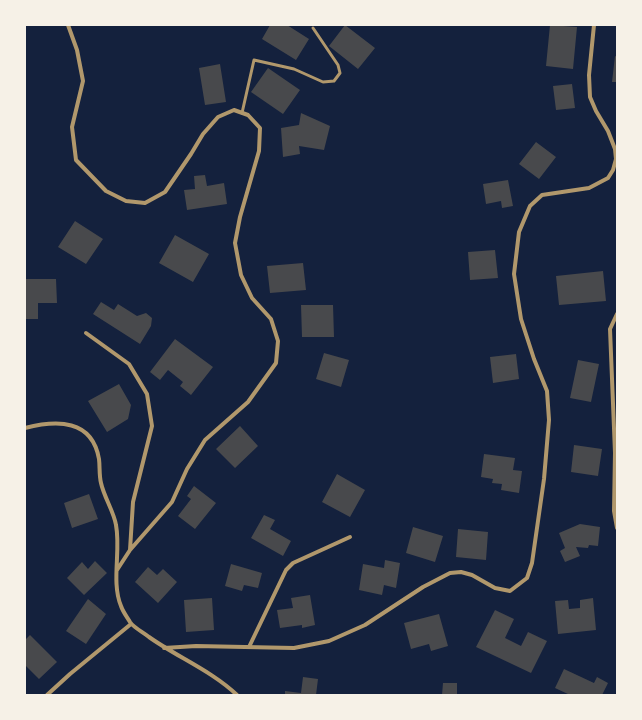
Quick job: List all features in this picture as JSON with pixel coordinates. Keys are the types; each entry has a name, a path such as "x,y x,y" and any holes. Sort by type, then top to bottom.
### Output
{"street":[{"path":"68,25 77,50 83,81 72,127 76,160 106,191 126,201 145,203 165,192 203,134 218,116 234,110 248,115 260,128 259,151 240,217 235,243 241,274 252,298 271,320 278,341 276,363 248,402 205,440 187,469 172,502 130,550 117,570"},
{"path":"164,648 196,646 294,648 328,641 365,625 423,587 450,573 461,572 472,575 495,588 510,591 527,578 532,563 544,479 549,420 547,391 534,359 521,319 514,274 519,232 530,206 542,195 589,188 608,178 613,170 616,159 615,149 608,131 596,111 590,97 589,75 594,25"},
{"path":"617,314 610,329 615,454 614,511 617,528"},
{"path":"86,333 129,364 147,394 152,426 133,502 130,550"},
{"path":"25,428 54,422 78,427 87,432 93,440 99,458 100,481 116,524 117,591 121,607 131,624 164,648 226,685 237,695"},
{"path":"249,647 286,570 293,563 350,538"},
{"path":"47,695 131,624"}],"lane":[{"path":"242,113 254,60 294,69 323,82 334,81 340,73 338,65 313,28"}],"building":[{"path":"270,25 287,25 309,39 296,60 262,39"},
{"path":"345,25 375,48 358,69 329,46"},
{"path":"550,25 577,27 573,69 546,66"},
{"path":"615,56 617,57 617,82 612,82"},
{"path":"220,64 226,102 205,105 199,68"},
{"path":"268,68 300,90 283,114 251,92"},
{"path":"572,84 575,108 556,110 553,86"},
{"path":"301,113 330,126 324,150 299,146 300,154 283,157 281,128 299,125"},
{"path":"536,142 556,157 539,179 519,164"},
{"path":"205,175 207,186 224,183 227,204 187,210 184,190 195,189 194,176"},
{"path":"508,180 513,206 502,208 501,201 486,204 483,184"},
{"path":"75,221 103,239 86,264 58,247"},
{"path":"175,235 209,254 193,282 159,263"},
{"path":"495,250 498,278 470,280 468,252"},
{"path":"303,263 306,290 270,293 267,266"},
{"path":"603,271 606,301 559,305 556,276"},
{"path":"25,279 56,279 57,303 38,303 38,319 25,319"},
{"path":"101,302 114,310 118,304 137,316 146,313 152,318 151,326 140,344 93,314"},
{"path":"301,305 333,305 334,337 302,337"},
{"path":"175,339 213,367 191,395 180,386 183,382 168,370 160,380 150,372"},
{"path":"324,353 349,360 341,387 316,379"},
{"path":"516,354 519,379 493,383 490,357"},
{"path":"578,360 599,364 591,402 570,398"},
{"path":"119,384 131,405 128,419 107,432 88,401"},
{"path":"240,426 258,446 235,468 216,449"},
{"path":"574,445 602,449 598,476 571,472"},
{"path":"484,454 515,458 513,470 522,471 519,493 501,490 502,484 492,483 493,479 481,477"},
{"path":"337,474 365,490 350,517 322,502"},
{"path":"194,486 216,503 195,529 178,516 191,499 187,496"},
{"path":"89,494 98,519 72,528 64,503"},
{"path":"264,515 275,520 270,529 291,541 283,556 251,538"},
{"path":"580,524 600,527 598,546 589,545 588,548 576,547 580,556 565,562 560,551 565,548 559,533"},
{"path":"413,527 443,536 435,562 406,553"},
{"path":"458,529 488,532 486,560 456,557"},
{"path":"385,560 400,563 396,588 384,585 382,595 359,590 363,564 384,568"},
{"path":"95,561 107,573 84,595 67,578 82,562 88,569"},
{"path":"231,564 262,573 258,588 244,585 242,591 225,586"},
{"path":"148,567 157,575 163,569 177,582 158,603 135,582"},
{"path":"310,595 315,625 302,628 302,625 280,628 277,610 293,608 291,598"},
{"path":"212,598 214,630 186,632 184,600"},
{"path":"593,598 596,630 558,634 555,601 568,600 569,609 580,608 580,600"},
{"path":"88,599 106,614 86,644 66,631"},
{"path":"495,610 514,619 505,638 521,646 528,632 547,641 531,673 476,647"},
{"path":"439,614 448,646 431,651 429,644 411,649 404,623"},
{"path":"30,635 57,662 39,679 25,665 25,640"},
{"path":"564,669 594,683 597,677 608,683 602,695 570,695 555,688"},
{"path":"303,677 318,679 316,695 285,695 285,691 301,693"},
{"path":"443,683 457,683 457,695 442,695"}]}
